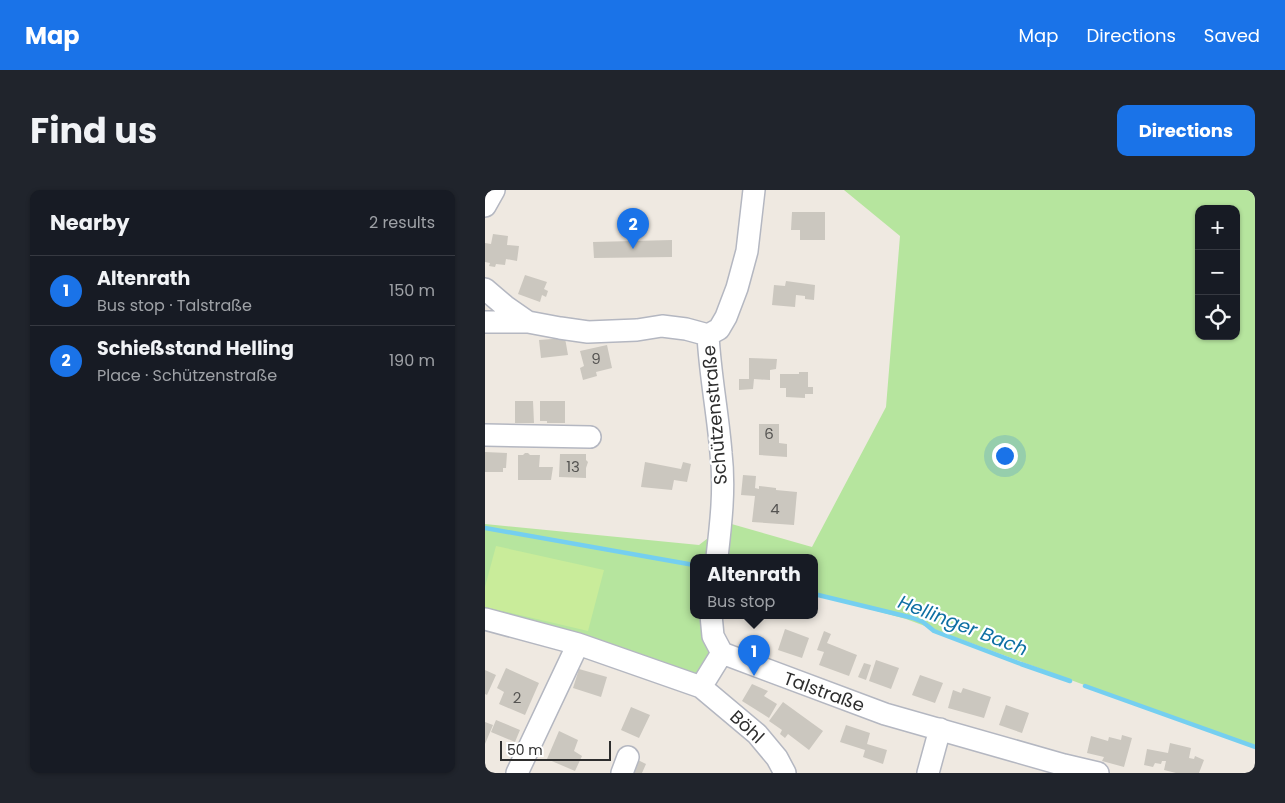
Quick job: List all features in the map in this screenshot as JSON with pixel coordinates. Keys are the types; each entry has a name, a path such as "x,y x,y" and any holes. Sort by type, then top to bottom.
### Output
{"street":[{"path":"485,206 494,190"},
{"path":"708,335 719,329 726,317 737,288 747,251 755,190"},
{"name":"Schützenstraße","path":"485,289 528,322"},
{"name":"Schützenstraße","path":"485,322 528,322 587,332 637,330 662,326 686,329 708,335 709,360 722,465 723,505 717,554"},
{"path":"485,434 590,437"},
{"path":"485,619 578,644 701,687 722,653 713,636 711,619"},
{"path":"517,773 578,644"},
{"name":"Talstraße","path":"722,653 885,714 1098,773"},
{"name":"Böhl","path":"701,687 757,734 777,758 785,773"},
{"path":"928,773 940,730"}],"green space":[{"path":"844,190 1255,190 1255,748 906,619 818,595 818,554 724,554 728,523 812,547 886,407 900,236"},
{"path":"485,524 699,545 712,535 710,554 690,554 690,619 706,619 712,654 698,680 485,613"},
{"path":"496,546 604,570 588,631 485,607 485,587"}],"building":[{"path":"792,212 825,212 825,240 800,240 800,230 791,230"},
{"path":"493,234 508,236 507,245 519,246 517,261 506,259 505,265 496,264 495,267 489,266 490,263 485,262 485,243 491,244"},
{"path":"672,240 672,257 594,258 593,242"},
{"path":"525,275 547,282 544,289 548,291 546,297 542,295 540,302 518,294"},
{"path":"786,281 815,285 814,300 796,295 795,307 772,305 774,285 785,286"},
{"path":"565,338 568,355 541,358 539,340"},
{"path":"607,345 612,368 596,372 597,376 583,380 580,368 584,366 580,351"},
{"path":"749,358 777,359 776,369 770,370 770,380 754,379 753,389 739,390 739,379 749,379"},
{"path":"799,372 808,372 808,387 813,387 813,394 805,394 805,398 786,397 786,388 780,388 780,374 799,374"},
{"path":"515,401 533,401 534,423 515,423"},
{"path":"540,401 565,401 565,423 540,421"},
{"path":"759,424 779,424 779,443 787,444 787,457 759,455"},
{"path":"485,452 507,453 506,468 503,468 503,472 485,472"},
{"path":"525,453 540,455 539,467 553,467 551,480 518,480 518,455"},
{"path":"560,454 586,454 588,462 586,478 559,477"},
{"path":"645,462 681,469 683,462 691,464 687,482 674,480 672,490 641,487"},
{"path":"743,475 756,476 755,488 759,489 759,486 797,492 794,525 752,522 755,496 741,495"},
{"path":"785,629 809,638 802,658 778,650"},
{"path":"824,631 831,634 827,643 857,655 849,676 819,665 824,652 817,650"},
{"path":"876,660 899,668 891,689 869,681"},
{"path":"864,663 871,665 866,680 858,677"},
{"path":"506,668 539,683 525,715 499,704 504,692 497,688"},
{"path":"579,669 607,677 601,697 573,688"},
{"path":"485,670 496,675 487,695 485,694"},
{"path":"920,675 943,683 935,703 912,695"},
{"path":"752,684 768,691 764,696 777,704 769,718 742,701"},
{"path":"963,688 991,697 984,718 948,708 953,690 961,693"},
{"path":"783,702 823,731 809,750 788,734 785,738 780,734 782,730 769,721"},
{"path":"1006,705 1029,713 1022,733 999,725"},
{"path":"631,707 650,715 639,738 621,730"},
{"path":"496,720 520,730 515,742 491,732"},
{"path":"485,722 493,725 485,744"},
{"path":"846,725 870,733 867,744 887,750 883,764 863,757 865,750 840,742"},
{"path":"559,731 578,740 574,751 582,756 575,771 547,759"},
{"path":"1122,735 1132,738 1124,767 1102,761 1104,757 1087,753 1091,736 1108,741 1109,737 1121,740"},
{"path":"1170,743 1191,748 1189,758 1194,759 1195,756 1204,760 1199,773 1176,773 1164,770 1166,761 1162,761 1161,764 1155,763 1153,767 1144,765 1147,749 1168,753"},
{"path":"634,758 646,764 642,773 628,773"}],"waterway":[{"name":"Hellinger Bach","path":"485,528 690,564"},
{"name":"Hellinger Bach","path":"818,595 913,618 923,622 934,631 1070,681"},
{"name":"Hellinger Bach","path":"1085,686 1255,747"}],"place":[{"name":"Schießstand Helling","path":"633,249"},
{"name":"Altenrath","path":"754,676"}]}
